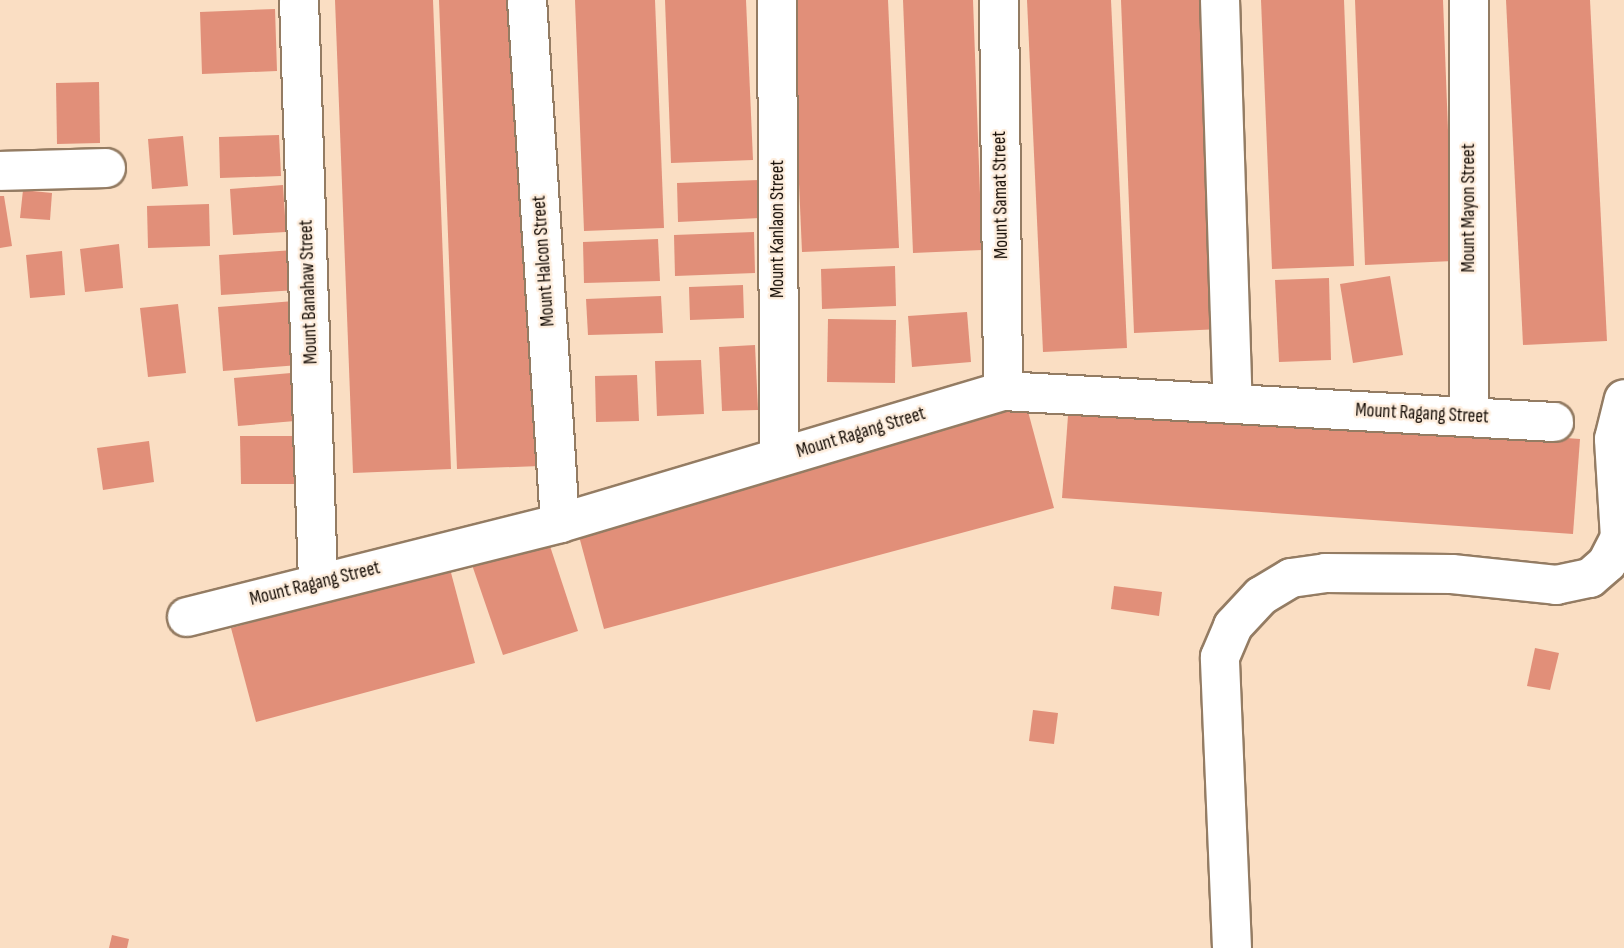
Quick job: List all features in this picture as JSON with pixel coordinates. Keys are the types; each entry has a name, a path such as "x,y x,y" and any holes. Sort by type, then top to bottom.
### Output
{"street":[{"name":"Mount Banahaw Street","path":"299,0 318,583"},
{"name":"Mount Halcon Street","path":"527,0 560,523"},
{"name":"Mount Kanlaon Street","path":"777,0 779,457"},
{"name":"Mount Samat Street","path":"999,0 1003,391"},
{"path":"1220,0 1233,403"},
{"name":"Mount Mayon Street","path":"1469,0 1469,416"},
{"path":"0,171 106,168"},
{"name":"Mount Ragang Street","path":"187,617 560,523 1003,391 1554,422"},
{"path":"1232,948 1220,657 1233,626 1261,597 1291,578 1325,573 1452,574 1556,585 1590,578 1608,563 1620,538 1614,439 1624,399"}],"building":[{"path":"335,0 433,0 451,469 353,473"},
{"path":"439,0 524,0 540,466 457,469"},
{"path":"575,0 655,0 664,228 584,231"},
{"path":"665,0 746,0 753,160 671,163"},
{"path":"791,0 888,0 899,248 802,252"},
{"path":"903,0 973,0 982,250 913,253"},
{"path":"1027,0 1111,0 1127,348 1043,352"},
{"path":"1121,0 1208,0 1221,329 1134,333"},
{"path":"1261,0 1344,0 1354,266 1272,269"},
{"path":"1355,0 1443,0 1453,261 1365,265"},
{"path":"1506,0 1590,0 1607,341 1523,345"},
{"path":"275,9 277,71 202,74 200,12"},
{"path":"99,82 100,143 57,144 56,83"},
{"path":"279,135 281,176 220,178 219,137"},
{"path":"183,136 188,186 152,189 148,139"},
{"path":"759,180 760,218 678,222 677,183"},
{"path":"283,185 286,232 233,235 230,189"},
{"path":"23,190 52,193 50,220 20,218"},
{"path":"0,196 4,196 12,246 0,248"},
{"path":"209,204 210,246 148,248 147,206"},
{"path":"754,232 755,273 675,276 674,235"},
{"path":"658,239 660,281 584,283 583,242"},
{"path":"119,244 123,288 85,292 80,249"},
{"path":"294,250 297,290 221,295 219,255"},
{"path":"62,251 65,295 30,298 26,255"},
{"path":"895,266 896,306 822,309 821,269"},
{"path":"1390,276 1403,355 1353,363 1340,284"},
{"path":"1329,278 1331,360 1279,362 1275,280"},
{"path":"743,285 744,318 690,320 689,287"},
{"path":"661,296 663,333 588,335 586,299"},
{"path":"294,301 299,365 223,371 218,307"},
{"path":"178,304 186,373 148,377 140,308"},
{"path":"967,312 971,362 912,367 908,316"},
{"path":"828,319 896,320 895,383 827,382"},
{"path":"755,345 758,410 722,411 719,347"},
{"path":"701,360 704,414 657,416 655,361"},
{"path":"291,373 295,421 238,426 234,378"},
{"path":"637,375 639,421 596,422 595,376"},
{"path":"1069,402 1580,439 1573,534 1062,498"},
{"path":"1026,404 1054,508 604,629 576,525"},
{"path":"240,436 298,436 299,484 241,484"},
{"path":"149,441 154,482 103,490 97,448"},
{"path":"547,537 578,631 503,655 471,562"},
{"path":"450,569 475,663 256,722 231,628"},
{"path":"1114,586 1162,592 1159,616 1111,609"},
{"path":"1535,648 1559,653 1550,690 1527,686"},
{"path":"1033,710 1058,713 1054,744 1029,741"},
{"path":"112,935 129,939 127,948 109,948"}]}
